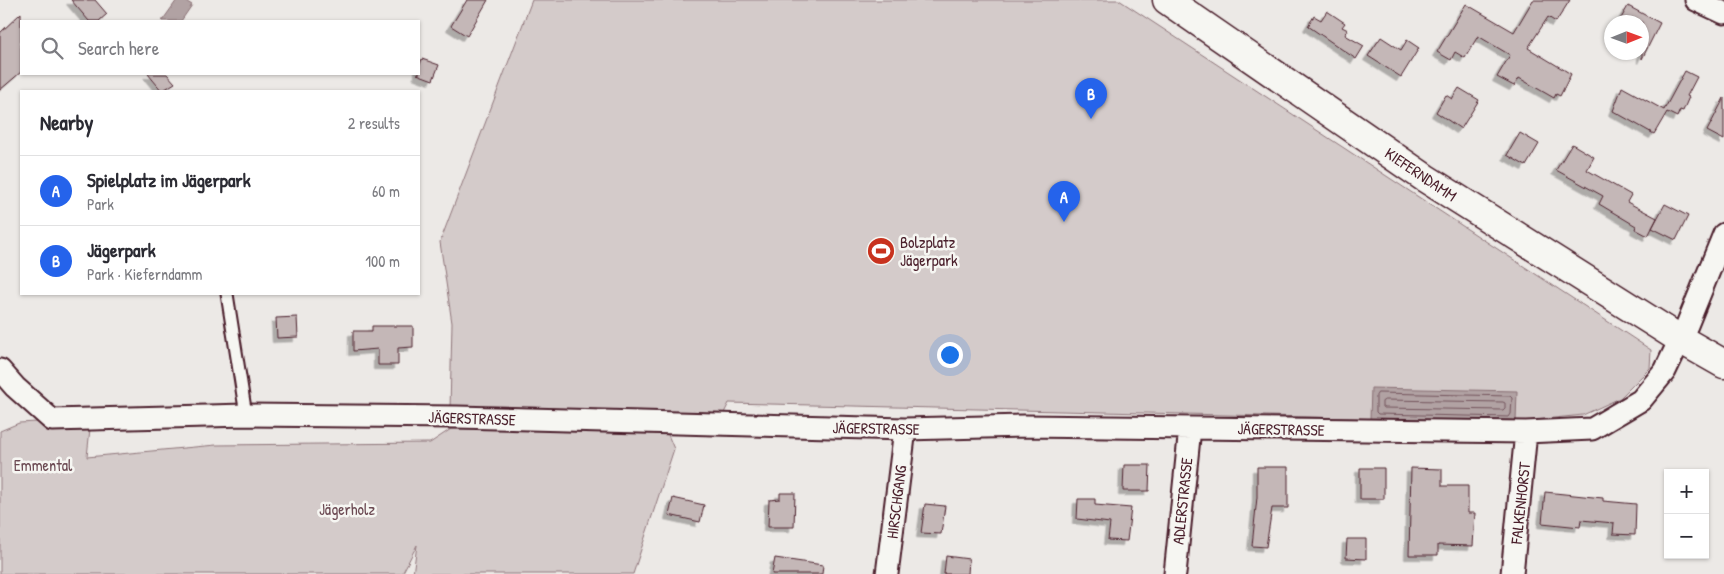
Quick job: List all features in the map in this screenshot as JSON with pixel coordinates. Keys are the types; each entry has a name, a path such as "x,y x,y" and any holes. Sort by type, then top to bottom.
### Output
{"street":[{"name":"KIEFERNDAMM","path":"1167,0 1425,178 1680,339"},
{"path":"1696,0 1724,13"},
{"name":"JÄGERSTRASSE","path":"0,370 15,387 52,420 246,415 457,417 905,429 1024,426 1526,432 1592,429 1641,400 1665,371 1724,234"},
{"path":"1680,339 1724,364"},
{"name":"ADLERSTRASSE","path":"1175,574 1190,428"},
{"name":"HIRSCHGANG","path":"887,574 905,429"},
{"name":"FALKENHORST","path":"1512,574 1526,432"}],"lane":[{"path":"228,295 246,415"}],"green space":[{"path":"532,0 1119,0 1651,350 1650,368 1620,398 1583,415 1516,422 729,403 722,417 450,410 452,323 440,242"},
{"path":"91,419 87,457 216,445 430,443 451,429 666,430 674,449 633,574 413,574 417,545 402,574 0,574 0,431 19,423"}],"water":[{"path":"177,0 184,0 192,5 182,20 163,20"},
{"path":"1371,388 1517,391 1516,422 1370,419"}],"building":[{"path":"71,0 95,0 107,14 100,20 88,20"},
{"path":"467,0 488,0 467,36 451,26"},
{"path":"1533,0 1570,0 1556,22 1548,17 1528,48 1571,74 1560,96 1556,94 1554,98 1519,78 1514,86 1497,77 1510,55 1478,36 1465,58 1455,52 1451,60 1437,52 1466,4 1514,32"},
{"path":"1628,6 1645,15 1623,15"},
{"path":"1327,11 1345,23 1342,27 1348,30 1345,35 1364,46 1356,59 1308,26 1314,16 1321,20"},
{"path":"21,13 20,73 0,90 0,33"},
{"path":"1649,17 1660,23 1649,45"},
{"path":"1381,37 1401,50 1407,40 1419,48 1401,77 1368,56"},
{"path":"422,59 439,65 433,80 420,75"},
{"path":"1685,71 1697,77 1687,96 1689,97 1683,111 1680,110 1677,117 1667,112 1654,134 1613,111 1622,87 1664,110"},
{"path":"149,75 168,75 175,83 161,90"},
{"path":"1459,88 1479,100 1461,129 1436,112 1446,95 1452,99"},
{"path":"1724,98 1724,140 1707,131"},
{"path":"1520,133 1539,144 1526,166 1507,155"},
{"path":"1572,144 1594,157 1587,170 1631,195 1627,202 1657,218 1648,236 1635,229 1636,226 1599,204 1603,196 1556,170"},
{"path":"1665,204 1688,216 1676,240 1652,228"},
{"path":"297,317 298,337 277,338 276,318"},
{"path":"372,326 413,326 413,347 398,348 398,365 378,365 378,349 353,351 353,331 372,331"},
{"path":"1124,465 1150,465 1149,491 1123,491"},
{"path":"1257,467 1288,467 1288,508 1272,508 1266,547 1252,546 1257,497"},
{"path":"1360,468 1384,468 1384,499 1360,499"},
{"path":"1411,468 1442,469 1442,486 1468,486 1468,513 1475,513 1473,546 1438,545 1438,555 1409,555"},
{"path":"1545,492 1603,498 1603,501 1636,504 1635,535 1613,534 1614,523 1581,520 1580,527 1542,523"},
{"path":"780,493 795,493 794,527 768,527 769,500 780,499"},
{"path":"673,498 704,505 700,522 669,515"},
{"path":"1078,499 1095,499 1095,505 1131,508 1127,541 1108,540 1110,523 1077,519"},
{"path":"925,504 945,506 941,534 921,533"},
{"path":"1347,539 1366,539 1366,559 1346,558"},
{"path":"946,556 969,559 968,574 944,574"},
{"path":"775,558 823,565 822,574 772,574"}],"place":[{"name":"Jägerpark","path":"1091,119"},
{"name":"Spielplatz im Jägerpark","path":"1064,222"},
{"name":"Bolzplatz Jägerpark","path":"881,251"}],"park label":[{"name":"Emmental","path":"43,465"},
{"name":"Jägerholz","path":"347,509"}]}
